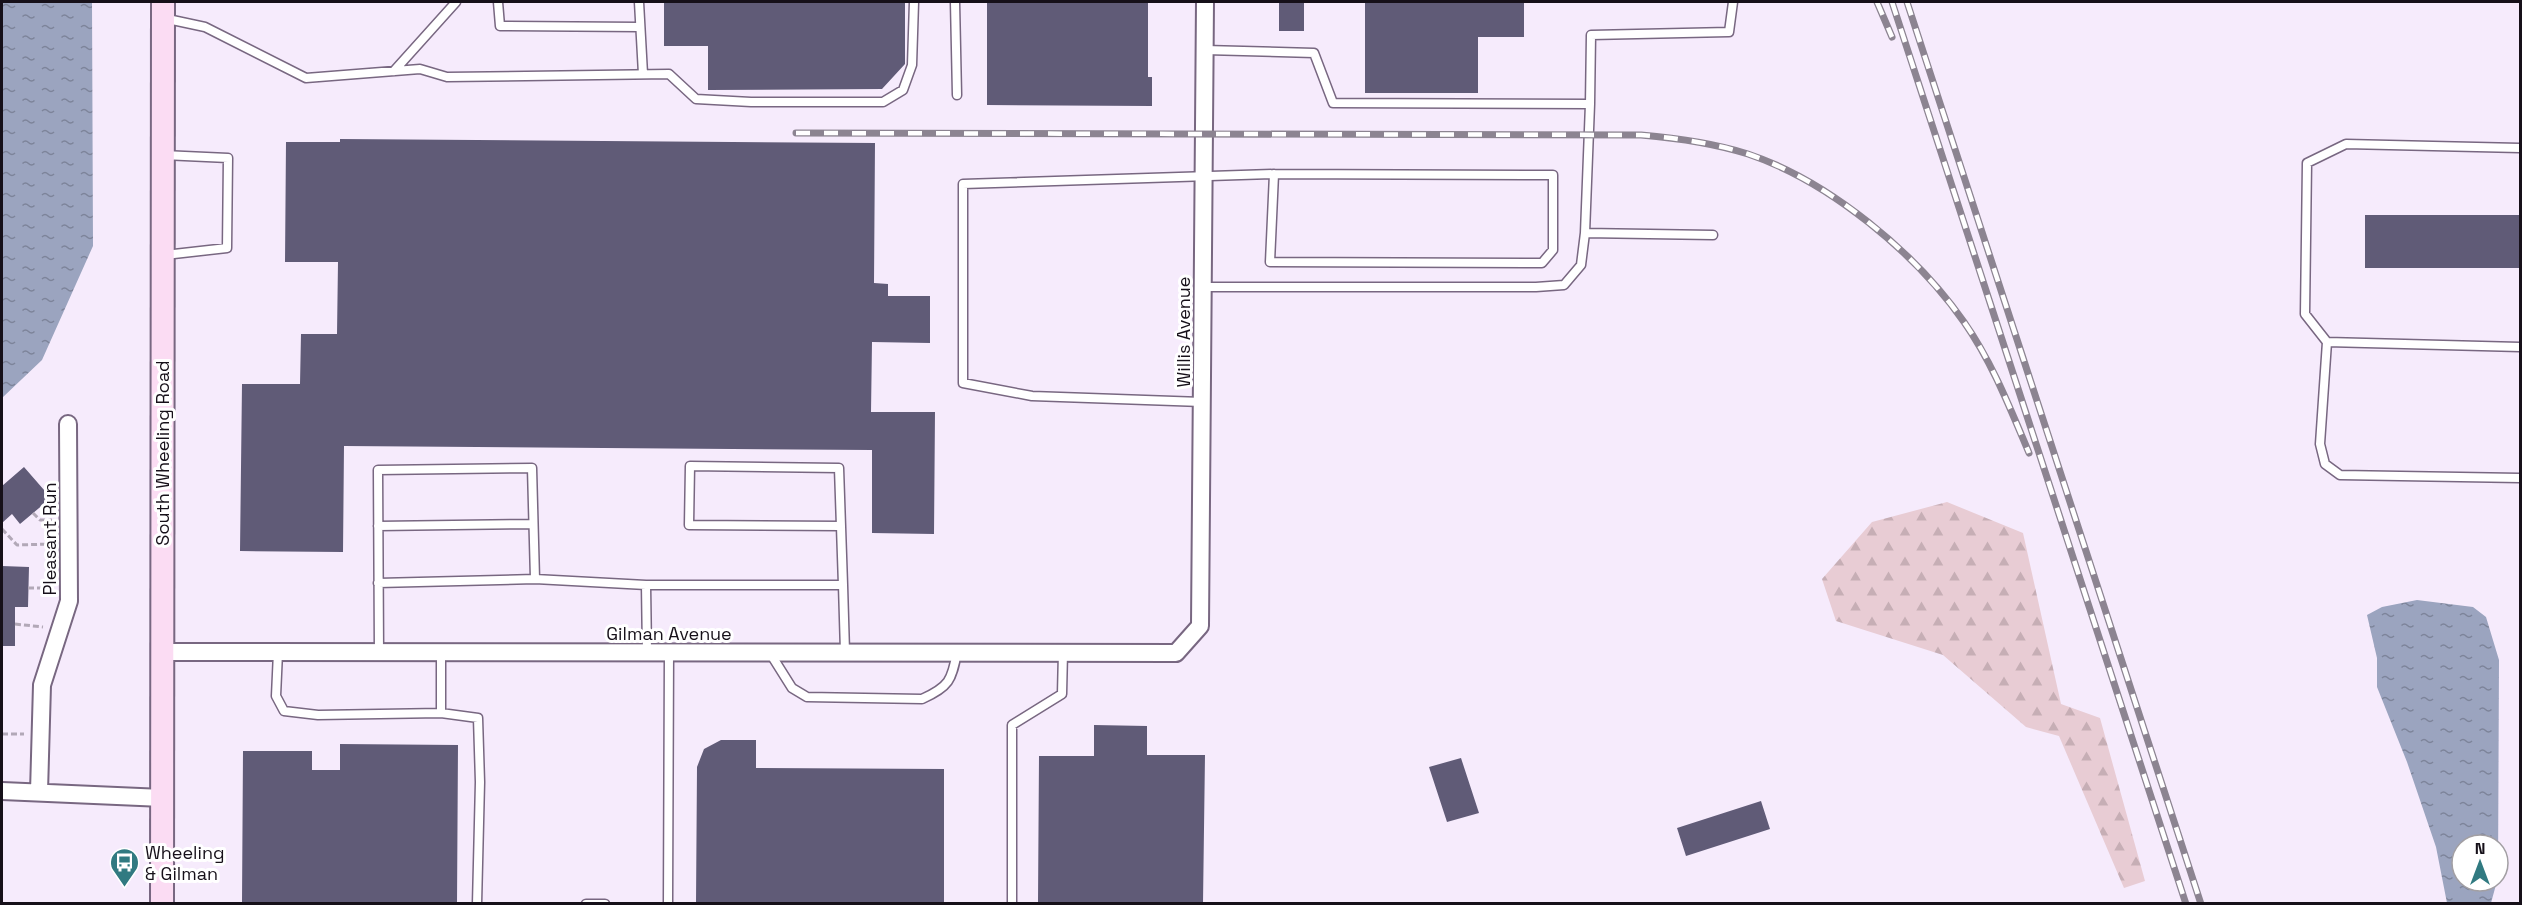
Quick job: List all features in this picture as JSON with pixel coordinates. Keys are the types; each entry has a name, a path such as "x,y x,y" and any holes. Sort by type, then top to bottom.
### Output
{"main road":[{"name":"South Wheeling Road","path":"162,903 163,9"}],"street":[{"name":"Willis Avenue","path":"1176,653 1200,626 1205,2"},
{"name":"Pleasant Run","path":"39,792 42,685 69,602 68,424"},
{"name":"Gilman Avenue","path":"162,652 1176,653"},
{"path":"2,791 163,798"}],"lane":[{"path":"394,71 456,2"},
{"path":"498,2 500,26 640,27"},
{"path":"639,2 643,74"},
{"path":"163,9 205,27 306,78 420,69 447,77 669,74 696,99 883,102 903,90 912,65 914,2"},
{"path":"955,2 957,95"},
{"path":"1203,286 1536,287 1564,285 1581,265 1585,233 1591,35 1729,32 1733,2"},
{"path":"1205,50 1314,53 1334,103 1590,104"},
{"path":"2520,148 2346,144 2307,163 2306,314 2327,342 2320,444 2325,464 2340,475 2520,478"},
{"path":"162,256 227,248 228,158 163,155"},
{"path":"1202,402 1032,396 963,383 963,184 1274,174 1553,175 1553,250 1542,263 1270,262 1274,174"},
{"path":"1585,233 1713,235"},
{"path":"2327,342 2520,347"},
{"path":"841,526 689,525 690,466 839,468 841,526 843,585 845,652"},
{"path":"379,652 378,470 532,468 535,579"},
{"path":"378,526 533,524"},
{"path":"378,583 535,579 646,585 843,585"},
{"path":"646,585 647,652"},
{"path":"278,652 276,696 284,711 318,715 441,713 478,718 480,782 477,903"},
{"path":"441,652 441,713"},
{"path":"668,903 669,652"},
{"path":"770,652 792,688 807,697 834,699 922,699 936,693 952,680 957,652"},
{"path":"1012,903 1012,725 1062,694 1064,652"},
{"path":"586,903 605,903"}],"path":[{"path":"2,530 17,545 69,544"},
{"path":"28,588 69,588"},
{"path":"15,624 60,629"},
{"path":"2,734 41,734"}],"green space":[{"path":"1947,502 2023,533 2061,704 2100,718 2145,881 2124,888 2059,736 2026,727 1943,655 1836,621 1822,579 1872,522"}],"water":[{"path":"2,2 92,2 93,246 42,360 2,398"},
{"path":"2417,600 2473,607 2486,617 2499,660 2498,833 2450,833 2450,893 2494,893 2491,903 2447,903 2436,847 2407,762 2377,687 2377,658 2367,615 2382,607"}],"building":[{"path":"664,2 905,2 905,64 882,89 708,90 708,46 664,46"},
{"path":"987,2 1148,2 1148,77 1152,77 1152,106 987,105"},
{"path":"1279,2 1304,2 1304,31 1279,31"},
{"path":"1365,2 1524,2 1524,37 1478,37 1478,93 1365,93"},
{"path":"340,139 875,143 874,283 888,284 888,296 930,296 930,343 872,342 871,412 935,412 934,534 872,533 872,450 344,446 343,552 240,551 242,384 300,384 301,334 337,334 338,262 285,262 286,142 340,142"},
{"path":"2365,215 2520,215 2520,268 2365,268"},
{"path":"24,467 51,498 20,524 12,514 2,523 2,486"},
{"path":"2,566 29,567 28,607 15,607 15,646 2,646"},
{"path":"1094,725 1147,726 1147,755 1205,755 1203,903 1038,903 1039,756 1094,756"},
{"path":"721,740 756,740 756,768 944,769 944,903 696,903 697,767 704,749"},
{"path":"340,744 458,745 457,903 242,903 243,751 312,751 312,770 340,770"},
{"path":"1461,758 1479,813 1447,822 1429,767"},
{"path":"1761,801 1770,829 1686,856 1677,828"}],"railway":[{"path":"1877,2 1892,37"},
{"path":"1892,2 2186,904"},
{"path":"1907,2 2201,904"},
{"path":"796,133 1641,135 1735,150 1779,166 1839,201 1868,222 1921,270 1944,296 1974,337 2000,386 2029,453"}],"place":[{"name":"Wheeling & Gilman","path":"124,888"}]}
